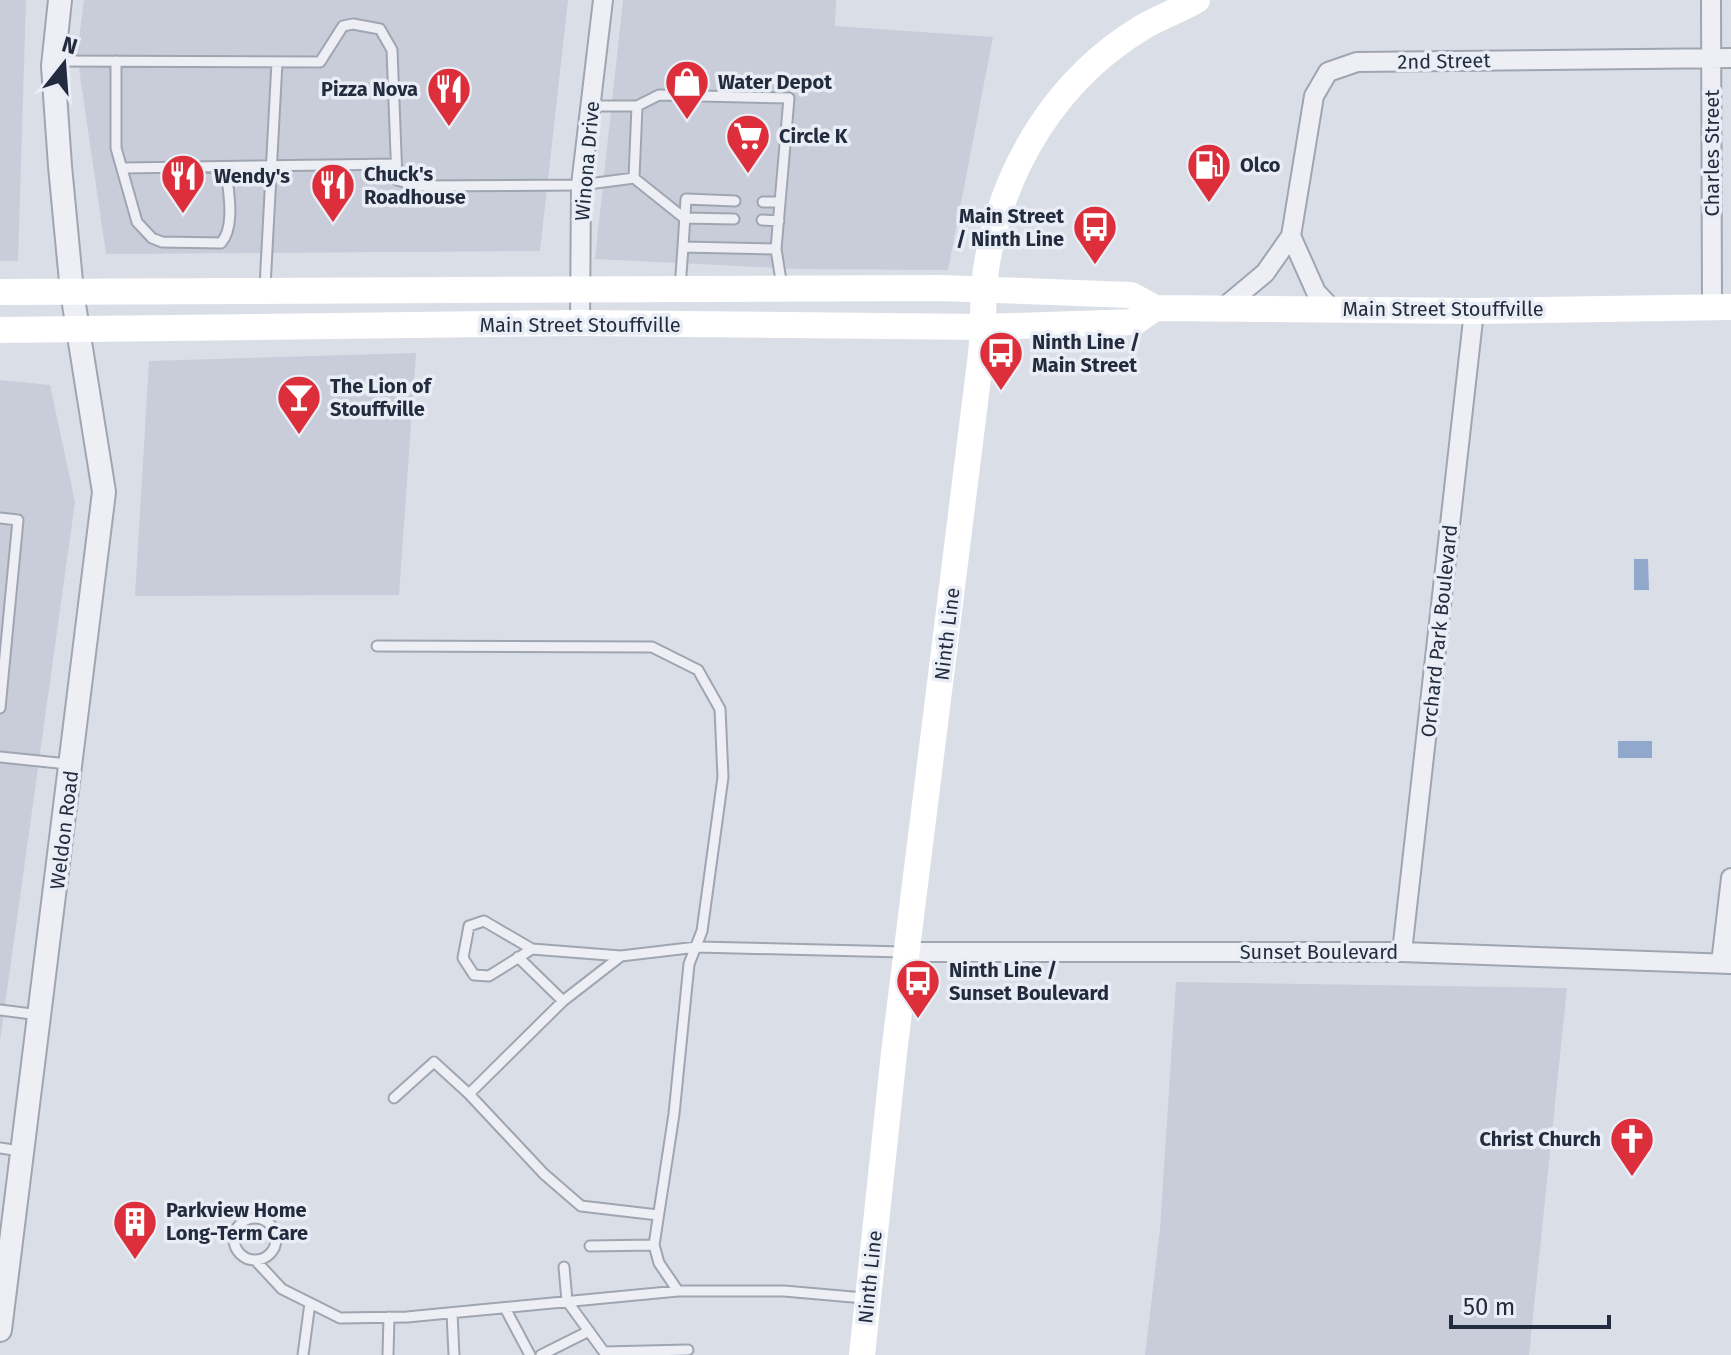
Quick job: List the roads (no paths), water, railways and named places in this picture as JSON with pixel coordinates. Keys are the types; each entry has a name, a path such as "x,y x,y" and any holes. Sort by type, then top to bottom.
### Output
{"main road":[{"name":"Ninth Line","path":"862,1355 984,327 986,265 1002,200 1028,142 1077,77 1143,27 1197,0"},
{"name":"Main Street Stouffville","path":"0,292 986,290 1131,295 1155,308 1474,311 1722,307"},
{"name":"Main Street Stouffville","path":"0,330 580,323 984,327 1135,322 1155,308"}],"street":[{"name":"Weldon Road","path":"1,1317 42,1016 104,492 72,292 54,61 60,0"},
{"name":"Winona Drive","path":"580,323 581,185 603,0"},
{"name":"Charles Street","path":"1711,0 1722,307"},
{"name":"2nd Street","path":"1222,309 1265,273 1291,236 1314,96 1328,72 1357,62 1731,58"},
{"path":"1291,236 1316,292 1332,309"},
{"name":"Orchard Park Boulevard","path":"1402,952 1474,311"},
{"path":"1726,964 1731,878"},
{"name":"Sunset Boulevard","path":"908,952 1402,952 1726,964"}],"lane":[{"path":"54,61 320,62 343,26 353,24 380,29 392,50 397,180 418,186 581,185 634,178 684,218 734,219"},
{"path":"116,61 116,148 137,222 152,238 162,242 221,243 229,230 226,169"},
{"path":"265,291 277,62"},
{"path":"590,106 637,106 659,95 789,98 776,249 782,290"},
{"path":"634,178 637,106"},
{"path":"124,168 226,169 396,164"},
{"path":"680,289 686,199 735,201"},
{"path":"763,202 780,202"},
{"path":"762,220 779,221"},
{"path":"683,247 776,249"},
{"path":"0,518 18,520 0,708"},
{"path":"377,646 652,647 698,670 720,709 723,777 697,947 689,964 674,1114 654,1245 659,1263 678,1291"},
{"path":"0,757 72,764"},
{"path":"532,949 489,976 474,975 463,958 469,926 484,921 532,949 621,956 697,947 908,952"},
{"path":"469,1094 563,1001 621,956"},
{"path":"518,957 563,1001"},
{"path":"0,1010 42,1016"},
{"path":"394,1098 434,1062 469,1094 544,1174 581,1206 658,1215"},
{"path":"0,1148 24,1151"},
{"path":"256,1261 274,1251 275,1240 275,1229 258,1217 243,1220 233,1235 237,1252 256,1261 282,1289 340,1318 452,1313 678,1291 784,1291 867,1298"},
{"path":"590,1246 654,1245"},
{"path":"564,1267 567,1301 604,1352 688,1350"},
{"path":"303,1355 310,1303"},
{"path":"505,1308 530,1355"},
{"path":"452,1313 454,1355"},
{"path":"388,1355 389,1317"},
{"path":"541,1355 589,1331"}],"water":[{"path":"1634,559 1648,559 1649,590 1634,590"},
{"path":"1618,741 1652,741 1652,758 1618,758"}],"place":[{"name":"Water Depot","path":"687,121"},
{"name":"Pizza Nova","path":"449,128"},
{"name":"Circle K","path":"748,175"},
{"name":"Olco","path":"1209,204"},
{"name":"Wendy's","path":"183,215"},
{"name":"Chuck's Roadhouse","path":"333,224"},
{"name":"Main Street / Ninth Line","path":"1095,266"},
{"name":"Ninth Line / Main Street","path":"1001,392"},
{"name":"The Lion of Stouffville","path":"299,436"},
{"name":"Ninth Line / Sunset Boulevard","path":"918,1020"},
{"name":"Christ Church","path":"1632,1178"},
{"name":"Parkview Home Long-Term Care","path":"135,1261"}]}
